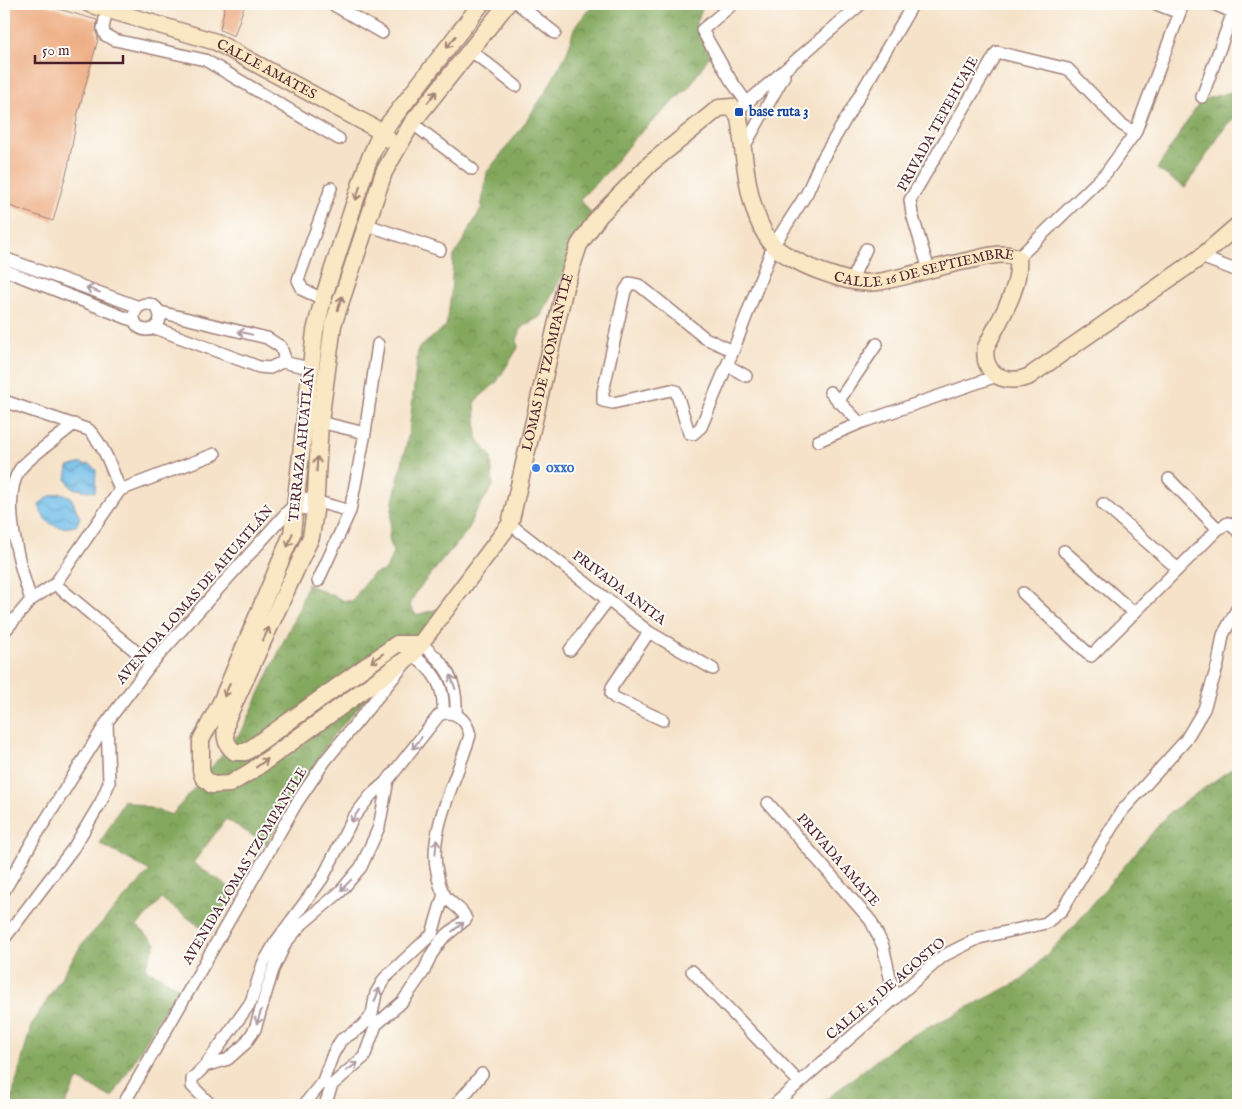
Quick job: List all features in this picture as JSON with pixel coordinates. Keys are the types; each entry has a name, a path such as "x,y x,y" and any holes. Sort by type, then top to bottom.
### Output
{"street":[{"name":"CALLE AMATES","path":"89,4 216,42 382,132"},
{"path":"332,4 382,32"},
{"name":"TERRAZA AHUATLÁN","path":"416,650 230,784 212,785 202,777 200,762 201,740 221,702 292,534 310,365 323,299 368,162 382,132 481,4"},
{"name":"TERRAZA AHUATLÁN","path":"416,650 397,644 252,749 240,753 230,748 226,738 228,719 310,537 315,506 320,422 333,325 365,224 384,172 412,123 469,49 507,4"},
{"path":"518,4 555,33"},
{"path":"733,4 702,30 730,79 739,107 756,216 773,246"},
{"path":"739,107 787,70 829,30 861,4"},
{"path":"734,351 705,338 639,286 630,283 625,292 605,383 603,401 613,403 671,390 676,391 687,429 693,434 701,427 726,365 734,351 773,246 807,193 820,162 913,4"},
{"path":"1018,258 1106,173 1135,133 1181,8 1156,4"},
{"path":"1202,97 1234,8 1214,4"},
{"path":"107,8 103,29 106,35 115,40 205,60 338,138"},
{"path":"469,49 516,86"},
{"name":"PRIVADA TEPEHUAJE","path":"929,270 912,214 910,200 997,52 1068,69 1121,124 1135,133"},
{"path":"744,147 787,70"},
{"name":"LOMAS DE TZOMPANTLE","path":"416,650 510,524 565,287 579,245 599,216 651,163 719,108 739,107"},
{"path":"412,123 472,169"},
{"path":"382,132 395,152"},
{"path":"368,162 384,172"},
{"path":"323,299 303,290 298,280 331,188"},
{"path":"365,224 440,250"},
{"path":"818,440 860,423 997,376 1012,381 1028,377 1202,257 1238,225"},
{"name":"CALLE 16 DE SEPTIEMBRE","path":"773,246 814,269 851,281 876,282 1000,255 1012,255 1018,258 1019,267 1014,287 986,347 986,363 997,376"},
{"path":"851,281 866,249"},
{"path":"1202,257 1238,271"},
{"path":"4,258 139,307 151,304 160,312 267,338 278,342 283,359"},
{"path":"4,270 134,321 143,330 156,328 259,367 270,368 283,359 310,365"},
{"path":"134,321 134,313 139,307"},
{"path":"156,328 160,321 160,312"},
{"path":"318,581 350,512 365,433 378,344"},
{"path":"838,402 877,344"},
{"path":"726,365 746,376"},
{"path":"830,392 860,423"},
{"path":"4,401 89,430 97,438 120,490"},
{"path":"320,422 365,433"},
{"path":"31,600 13,546 10,512 12,485 20,470 74,424"},
{"path":"4,632 31,600 55,584 120,490 215,454"},
{"path":"1169,480 1218,529"},
{"path":"297,501 350,512"},
{"name":"AVENIDA LOMAS DE AHUATLÁN","path":"4,891 32,842 107,722 151,664 297,501"},
{"path":"1104,504 1178,569"},
{"path":"1023,593 1090,656 1218,529 1228,523 1238,531"},
{"name":"PRIVADA ANITA","path":"510,524 649,632 713,669"},
{"path":"1064,551 1133,612"},
{"path":"55,584 151,664"},
{"path":"570,650 608,600"},
{"name":"CALLE 15 DE AGOSTO","path":"774,1105 943,956 967,942 1046,923 1062,910 1121,812 1184,741 1204,709 1218,664 1223,634 1238,607"},
{"path":"649,632 612,687 611,694 615,698 663,720"},
{"path":"416,650 436,655 451,676 456,688 450,714"},
{"name":"AVENIDA LOMAS TZOMPANTLE","path":"122,1105 296,804 325,761 416,650"},
{"path":"205,1066 228,1059 245,1044 260,1017 268,967 275,943 322,879 353,818 371,795 388,780 439,715 450,714 465,722 470,735 436,840 436,870 444,894 437,937 424,971 403,1001 372,1023 360,1028 342,1040 333,1054 325,1105"},
{"path":"4,939 74,848 101,802 109,783 107,722"},
{"path":"211,1105 192,1086 192,1079 205,1066 250,1002 268,967 286,942 302,924 340,892 361,867 379,827 388,780"},
{"name":"PRIVADA AMATE","path":"768,803 871,921 883,946 895,999"},
{"path":"304,1105 328,1083 364,1057 372,1023 376,993 385,978 437,937 466,919 465,914 444,894"},
{"path":"692,971 800,1082"},
{"path":"456,1105 482,1074"}],"green space":[{"path":"593,4 704,4 696,25 710,55 689,87 632,141 608,171 580,199 594,217 540,317 522,327 517,340 518,348 496,383 475,401 477,438 491,457 493,486 473,516 468,530 416,592 410,606 416,615 441,608 430,626 331,738 266,844 226,819 193,863 233,890 210,934 162,899 137,926 156,943 145,968 178,987 112,1098 78,1079 65,1105 10,1105 31,1026 82,944 150,871 100,844 124,800 172,815 243,729 300,606 307,584 345,601 352,601 371,575 386,570 393,552 389,538 393,501 409,433 418,349 446,326 451,294 453,258 481,209 487,172 521,129 546,91 567,53 574,28"},
{"path":"1238,90 1238,116 1227,124 1185,188 1157,169 1201,100"},
{"path":"1238,764 1238,1105 819,1105 898,1043 1022,980 1075,925 1168,814"}],"water":[{"path":"82,463 84,465 90,464 96,470 95,492 72,488 66,479 68,467"},
{"path":"61,493 71,497 80,518 76,526 63,527 52,524 47,521 41,511 39,504 50,496"}],"building":[{"path":"4,4 41,4 97,20 96,31 98,39 78,113 68,167 53,221 4,204"},
{"path":"225,4 245,4 234,36 220,30"}],"place":[{"name":"base ruta 3","path":"739,112"},
{"name":"oxxo","path":"536,468"}]}
